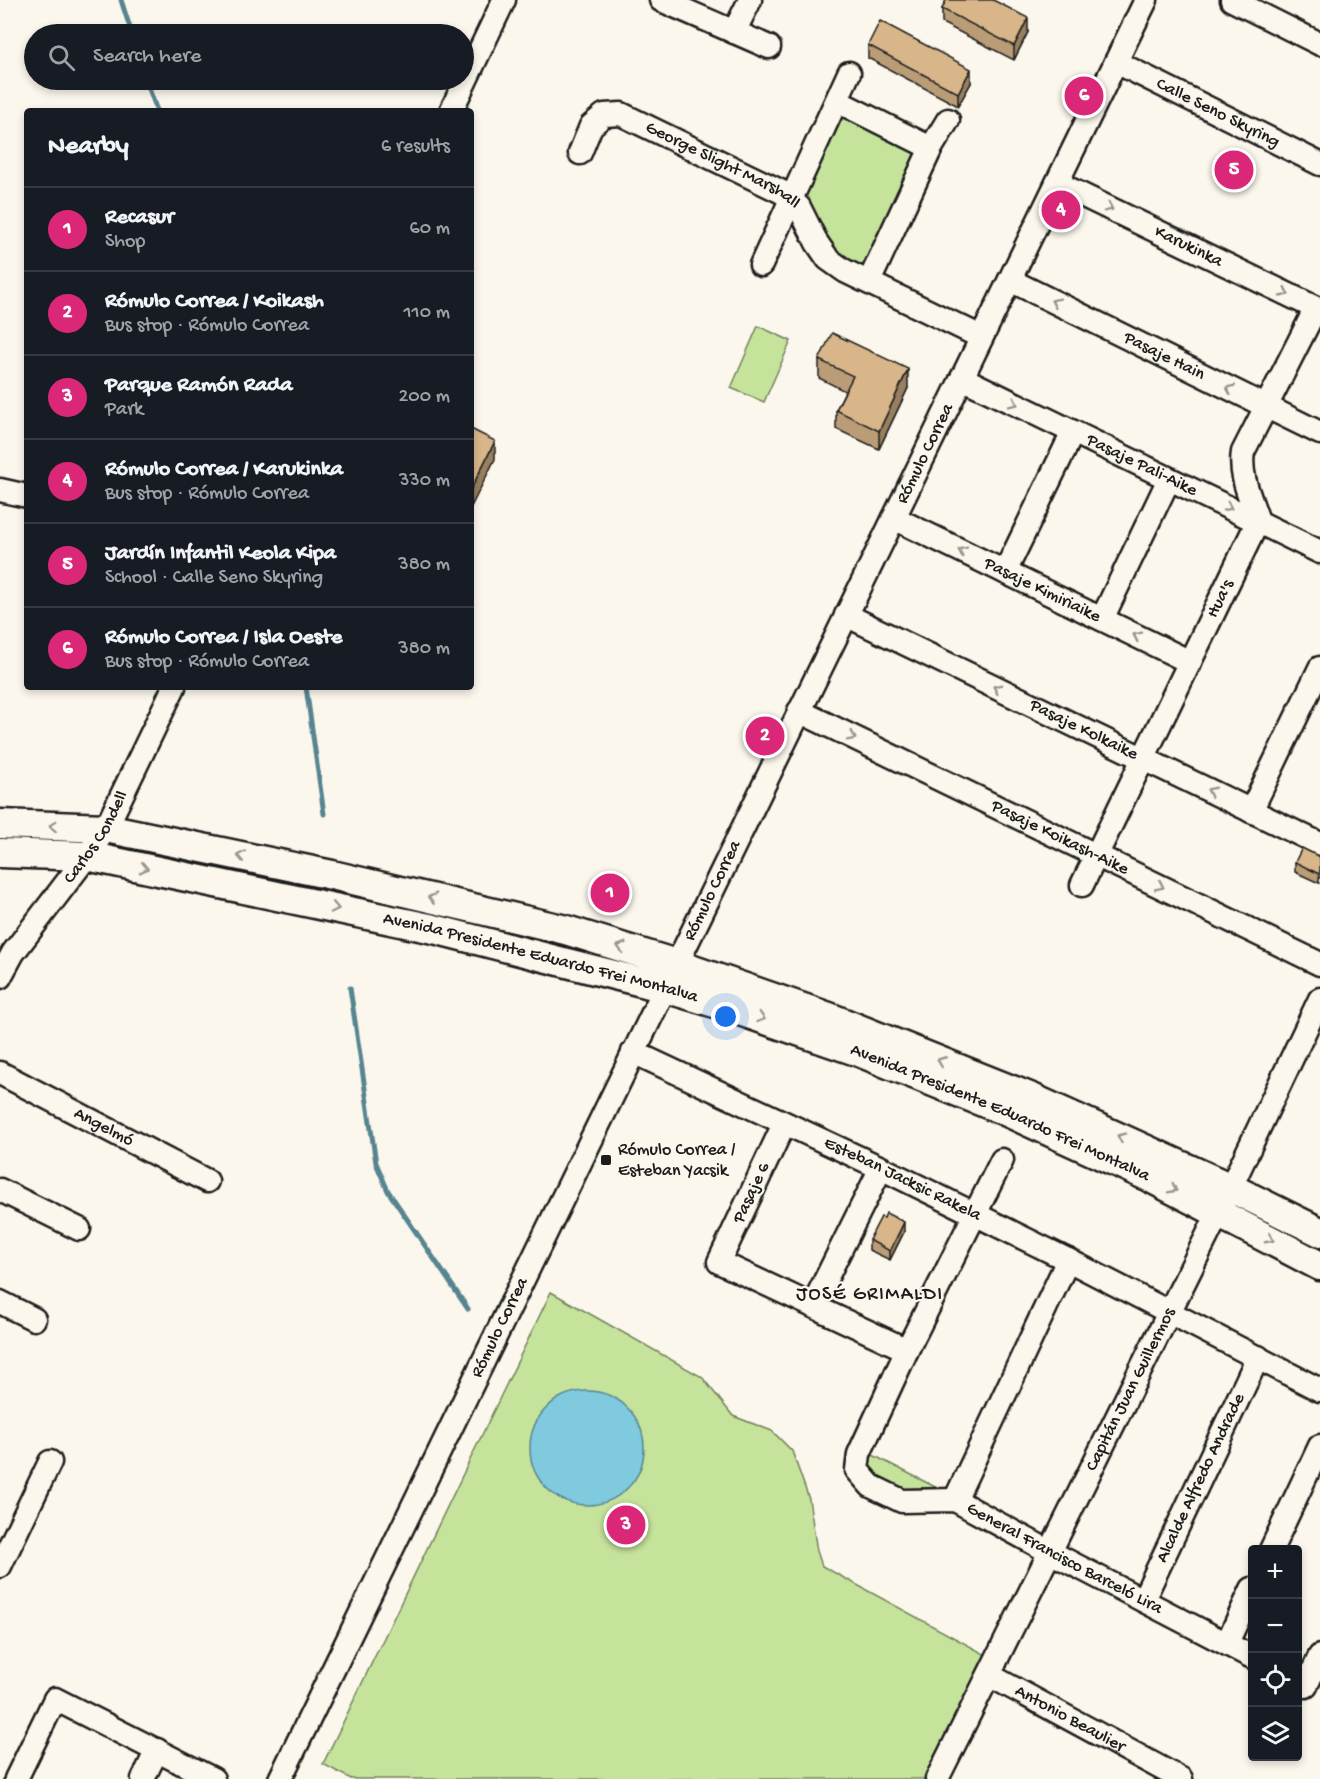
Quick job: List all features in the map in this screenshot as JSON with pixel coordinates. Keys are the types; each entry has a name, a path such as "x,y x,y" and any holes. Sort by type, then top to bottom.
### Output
{"main road":[{"name":"Avenida Presidente Eduardo Frei Montalva","path":"0,824 106,828 332,875 566,930 785,1026 933,1080 1077,1143 1225,1200 1319,1230"},
{"name":"Avenida Presidente Eduardo Frei Montalva","path":"0,853 87,856 671,976"},
{"name":"Avenida Presidente Eduardo Frei Montalva","path":"1225,1200 1320,1266"}],"street":[{"path":"474,63 504,0"},
{"path":"661,0 769,47"},
{"path":"734,32 750,0"},
{"path":"1232,0 1320,44"},
{"name":"Rómulo Correa","path":"280,1779 1116,62 1139,2"},
{"name":"Calle Seno Skyring","path":"1116,62 1320,164"},
{"path":"761,266 849,73"},
{"path":"452,108 461,90"},
{"path":"837,100 931,148"},
{"name":"George Slight Marshall","path":"580,153 591,126 604,115 621,114 782,192 799,207 817,243 828,259 845,272 981,337"},
{"path":"869,282 931,148 948,120"},
{"name":"Karukinka","path":"1057,183 1318,309"},
{"name":"Pasaje Hain","path":"1010,280 1320,433"},
{"path":"1258,521 1241,464 1243,452 1318,309"},
{"name":"Pasaje Pali-Aike","path":"962,378 1320,552"},
{"path":"1005,572 1073,432"},
{"path":"1102,619 1169,479"},
{"path":"0,490 24,495"},
{"name":"Pasaje Kimiriaike","path":"894,518 1190,662"},
{"name":"Hua's","path":"1082,885 1258,521"},
{"name":"Pasaje Kolkaike","path":"846,615 1320,844"},
{"path":"1251,811 1320,668"},
{"name":"Carlos Condell","path":"0,977 13,953 106,828 173,690"},
{"name":"Pasaje Koikash-Aike","path":"800,711 1320,964"},
{"name":"Capitán Juan Guillermos","path":"937,1779 1225,1200 1320,999"},
{"name":"Esteban Jacksic Rakela","path":"633,1052 881,1168 1068,1260 1320,1390"},
{"name":"Angelmó","path":"0,1073 207,1181"},
{"name":"Pasaje 6","path":"784,1124 719,1262 813,1305"},
{"path":"881,1168 813,1305 907,1350 1002,1160"},
{"path":"0,1190 79,1228"},
{"path":"955,1500 1068,1260"},
{"path":"0,1302 34,1319"},
{"name":"General Francisco Barceló Lira","path":"907,1350 859,1454 857,1470 871,1486 902,1501 955,1500 1248,1655"},
{"name":"Alcalde Alfredo Andrade","path":"1143,1600 1258,1357"},
{"path":"1273,1545 1320,1446"},
{"path":"0,1566 50,1462"},
{"path":"1227,1643 1248,1598"},
{"path":"1308,1687 1320,1656"},
{"name":"Antonio Beaulier","path":"989,1675 1181,1779"},
{"path":"16,1779 55,1699 213,1779"},
{"path":"142,1779 157,1750"}],"green space":[{"path":"840,115 919,152 865,272 846,261 829,246 803,197"},
{"path":"758,326 791,341 764,402 731,388"},
{"path":"551,1292 702,1377 733,1416 772,1431 792,1451 809,1499 817,1551 822,1566 988,1656 928,1779 351,1779 323,1764"},
{"path":"871,1454 943,1491 907,1493 868,1472"}],"water":[{"path":"587,1391 609,1396 627,1408 639,1426 644,1448 639,1470 627,1488 609,1500 587,1505 565,1500 547,1488 535,1470 530,1448 535,1426 547,1408 565,1396"}],"building":[{"path":"946,0 993,0 1028,18 1014,46 942,9"},
{"path":"880,21 971,69 958,93 868,45"},
{"path":"832,333 908,369 879,431 836,410 853,376 819,360"},
{"path":"474,430 495,441 474,483"},
{"path":"1302,848 1320,857 1319,874 1295,862"},
{"path":"886,1213 904,1222 890,1251 869,1240 881,1217 884,1218"}],"waterway":[{"path":"121,0 129,24"},
{"path":"150,90 156,108"},
{"path":"306,690 324,814"},
{"path":"350,988 376,1163 388,1191 468,1309"}],"place":[{"name":"Rómulo Correa / Isla Oeste","path":"1084,96"},
{"name":"Jardín Infantil Keola Kipa","path":"1234,170"},
{"name":"Rómulo Correa / Karukinka","path":"1061,210"},
{"name":"Rómulo Correa / Koikash","path":"765,736"},
{"name":"Recasur","path":"610,893"},
{"name":"Rómulo Correa / Esteban Yacsik","path":"606,1160"},
{"name":"Parque Ramón Rada","path":"626,1525"}],"district":[{"name":"JOSÉ GRIMALDI","path":"870,1295"}]}
